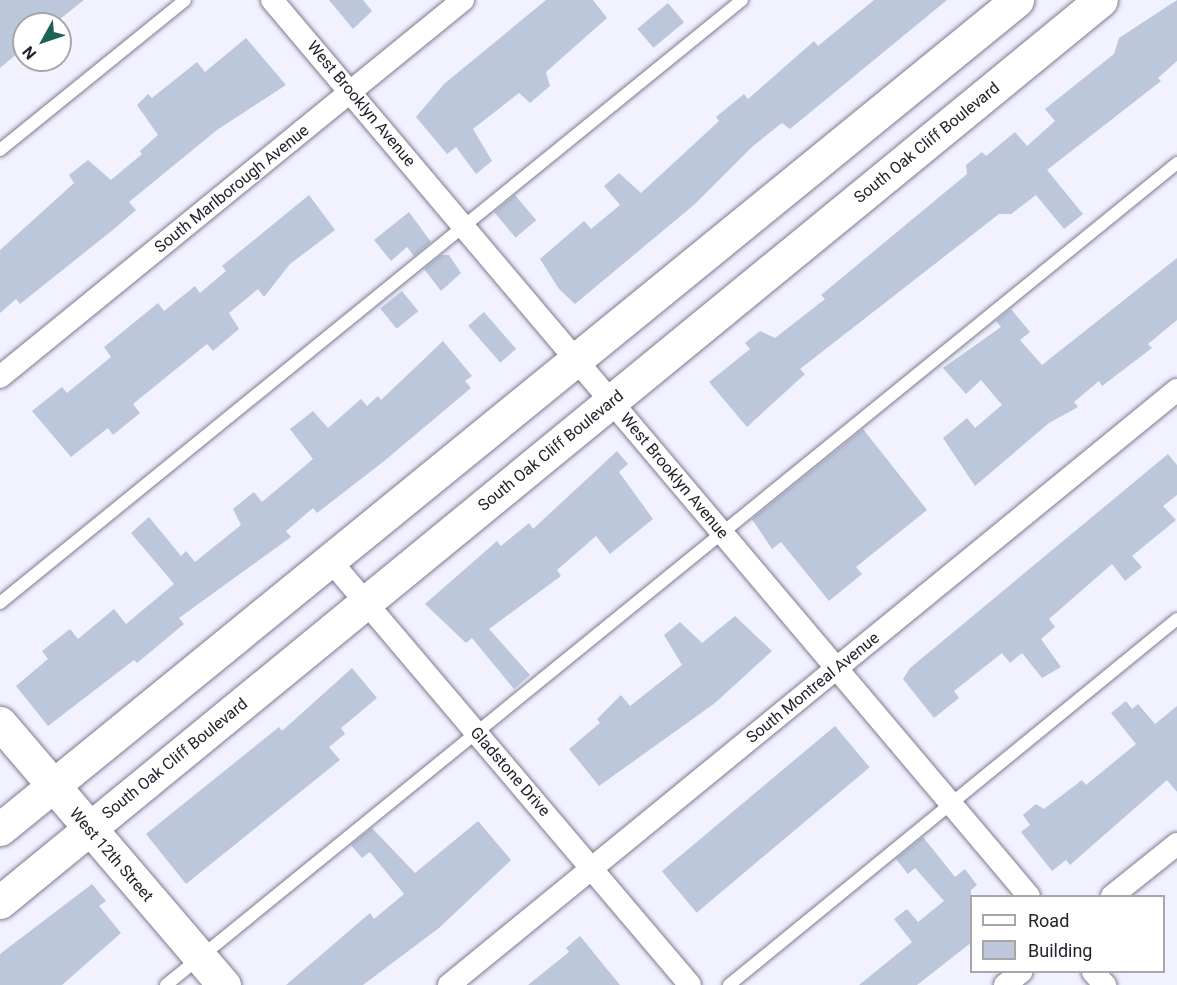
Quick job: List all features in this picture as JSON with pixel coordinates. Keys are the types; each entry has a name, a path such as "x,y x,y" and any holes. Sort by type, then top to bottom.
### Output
{"street":[{"name":"West Brooklyn Avenue","path":"272,0 1027,895"},
{"name":"South Marlborough Avenue","path":"0,377 463,0"},
{"path":"0,829 329,559 577,361 1017,0"},
{"name":"South Oak Cliff Boulevard","path":"0,902 1101,0"},
{"name":"South Montreal Avenue","path":"449,985 1177,390"},
{"name":"Gladstone Drive","path":"329,559 593,867 690,985"},
{"name":"West 12th Street","path":"0,723 87,830 224,985"},
{"path":"1114,895 1177,844"},
{"path":"1005,985 1020,973"},
{"path":"1094,973 1105,985"}],"lane":[{"path":"0,150 185,0"},
{"path":"0,603 465,228 742,0"},
{"path":"166,985 478,735 1177,163"},
{"path":"729,985 1177,619"}],"building":[{"path":"0,0 84,0 69,12 12,12 12,58 0,68"},
{"path":"329,0 363,0 372,11 353,29"},
{"path":"546,0 593,0 607,18 546,72 550,86 530,103 519,93 473,129 492,161 476,174 456,147 447,154 416,117 444,84"},
{"path":"874,0 947,0 790,129 782,123 753,146 695,204 575,304 559,289 540,259 584,221 591,229 620,205 604,186 619,173 641,193 719,121 716,117 744,94 748,99 814,41 818,46"},
{"path":"1177,0 1177,61 1158,78 1161,81 1047,170 1083,214 1064,229 1036,195 1011,214 999,214 800,369 805,374 747,427 709,382 750,349 745,343 760,331 775,338 825,299 821,295 967,174 966,165 982,152 986,156 1015,132 1027,146 1055,121 1045,109 1114,54 1119,38"},
{"path":"668,3 684,22 653,48 637,29"},
{"path":"246,38 286,85 217,130 129,202 136,210 114,229 20,304 16,299 0,313 0,250 74,183 69,175 88,160 111,180 142,154 140,151 158,135 137,105 148,94 152,98 197,62 205,72"},
{"path":"309,195 335,230 290,264 264,297 258,289 229,313 239,329 213,351 207,344 133,404 140,413 113,435 108,428 71,457 32,411 62,387 67,393 111,357 104,347 158,303 164,311 195,286 200,293 226,271 222,266"},
{"path":"515,195 536,220 516,238 494,212"},
{"path":"409,212 431,242 414,256 407,247 391,261 374,240"},
{"path":"441,255 449,255 461,273 441,291 424,269"},
{"path":"1177,258 1177,320 1148,344 1152,348 1102,386 1099,381 1074,402 1078,407 1049,423 975,486 943,438 967,418 975,428 1002,405 981,380 966,394 943,368 1001,327 996,321 1011,309 1030,332 1020,340 1042,365"},
{"path":"402,291 418,311 397,329 380,309"},
{"path":"484,312 516,349 500,363 468,326"},
{"path":"443,341 472,376 465,381 471,388 383,462 317,513 313,508 286,531 291,537 179,618 184,624 137,663 134,660 48,726 16,686 48,659 42,651 70,629 78,639 114,609 126,624 174,584 131,533 149,517 181,556 186,551 195,562 241,525 233,509 254,492 262,502 313,459 290,429 313,411 328,428 361,399 367,406 378,396 381,400"},
{"path":"863,429 927,510 856,567 862,574 829,601 781,542 772,549 752,519"},
{"path":"617,451 628,464 619,472 653,519 610,554 596,536 557,570 561,576 489,629 530,675 514,689 472,638 466,643 425,604 497,541 501,546 529,523 533,529"},
{"path":"1168,454 1177,465 1177,495 1163,506 1176,520 1132,556 1142,567 1125,581 1112,564 1049,619 1055,627 1041,639 1061,667 1042,678 1022,653 1010,663 1002,653 954,691 959,698 934,718 903,679 910,668"},
{"path":"735,616 772,651 715,703 599,786 569,749 600,723 597,719 621,695 630,706 682,665 664,635 680,622 702,643"},
{"path":"352,668 377,698 341,728 345,734 329,747 340,760 186,884 146,834 279,727 282,731"},
{"path":"1126,701 1132,709 1138,704 1155,724 1177,706 1177,792 1167,780 1070,865 1066,860 1052,871 1021,832 1030,825 1023,815 1036,804 1044,809 1082,780 1086,785 1136,744 1111,713"},
{"path":"835,726 870,767 697,913 662,871"},
{"path":"478,821 511,860 439,928 363,985 286,985 370,913 374,919 404,894 370,852 362,858 351,845 372,828 415,873"},
{"path":"923,837 955,877 965,869 977,885 971,890 970,895 970,944 917,985 859,985 912,942 894,919 907,909 918,922 944,901 915,868 908,874 896,859"},
{"path":"92,884 106,901 99,906 121,933 62,985 0,985 0,954"},
{"path":"580,936 620,985 528,985 569,952 566,948"}]}
